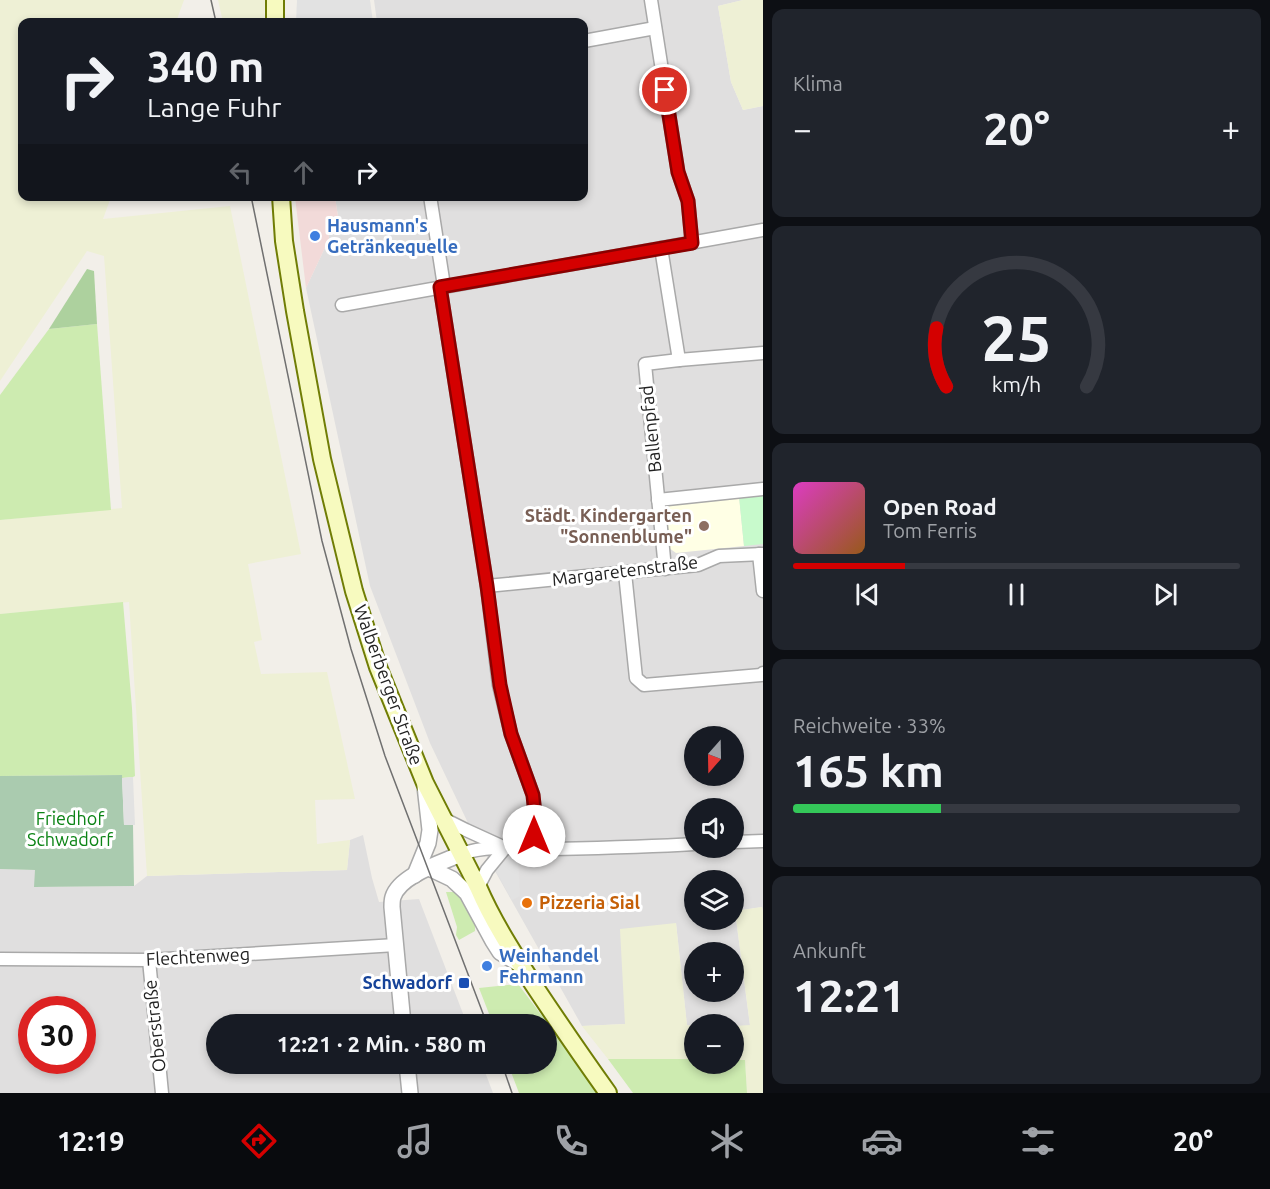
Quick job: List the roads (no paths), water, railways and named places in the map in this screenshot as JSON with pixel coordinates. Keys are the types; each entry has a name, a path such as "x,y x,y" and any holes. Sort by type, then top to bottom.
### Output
{"main road":[{"path":"275,0 275,18"},
{"name":"Walberberger Straße","path":"280,201 295,311 322,459 354,591 378,667 424,783 436,824 461,854 485,904 521,965 608,1093"}],"street":[{"path":"651,0 678,172 688,201 692,243"},
{"path":"588,40 654,28"},
{"path":"431,201 500,685 511,734 533,795 536,824 532,849"},
{"path":"342,304 763,230"},
{"path":"661,248 679,360 763,353"},
{"name":"Ballenpfad","path":"664,569 645,364 679,360"},
{"path":"658,500 763,489"},
{"path":"761,554 763,591"},
{"name":"Margaretenstraße","path":"487,586 664,569 698,565 718,556 761,554"},
{"path":"626,573 636,678 644,686 763,673"},
{"path":"422,872 428,843 436,824 466,830 505,848"},
{"path":"744,842 763,841"},
{"path":"402,1014 392,907 393,897 403,882 474,850 684,844"},
{"path":"478,887 487,870 505,848"},
{"path":"422,872 452,879 467,892 500,952 521,965"},
{"name":"Flechtenweg","path":"0,959 149,960 396,945"},
{"name":"Oberstraße","path":"149,960 162,1093"},
{"path":"408,1074 410,1093"}],"tram line":[{"path":"211,0 215,18"},
{"path":"252,201 322,541 351,649 385,756 483,1014"},
{"path":"505,1074 512,1093"}],"place":[{"name":"Hausmann's Getränkequelle","path":"315,236"},
{"name":"Städt. Kindergarten \"Sonnenblume\"","path":"704,526"},
{"name":"Pizzeria Sial","path":"527,903"},
{"name":"Weinhandel Fehrmann","path":"487,966"},
{"name":"Schwadorf","path":"464,983"}],"park label":[{"name":"Friedhof Schwadorf","path":"70,829"}]}
